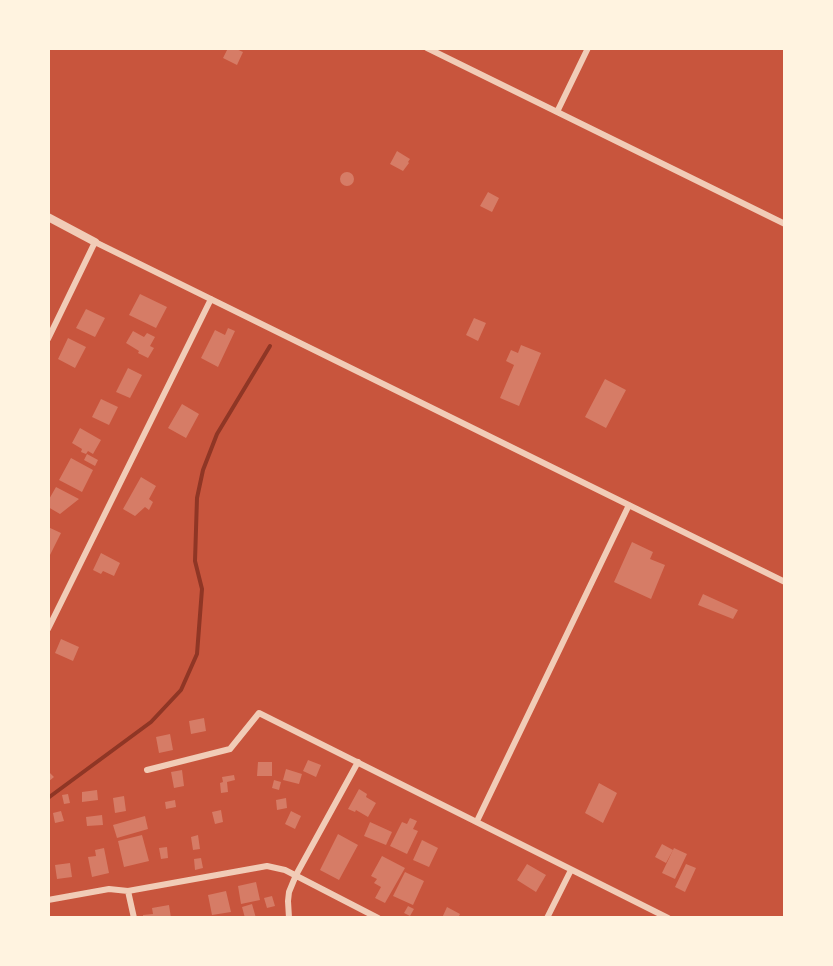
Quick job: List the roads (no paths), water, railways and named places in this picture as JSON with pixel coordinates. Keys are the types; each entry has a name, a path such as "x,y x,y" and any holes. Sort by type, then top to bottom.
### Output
{"street":[{"path":"427,48 785,224"},
{"path":"557,112 588,48"},
{"path":"48,217 785,582"},
{"path":"48,339 95,242"},
{"path":"48,629 211,299"},
{"path":"477,821 629,505"},
{"path":"147,770 230,749 259,713 668,918"},
{"path":"289,918 289,892 296,876 358,762"},
{"path":"48,900 109,889 128,891 267,867 285,870 378,918"},
{"path":"548,918 571,870"},
{"path":"128,891 134,918"}],"waterway":[{"path":"48,798 151,722 181,690 197,654 202,589 195,561 197,498 203,470 217,434 270,346"}]}
